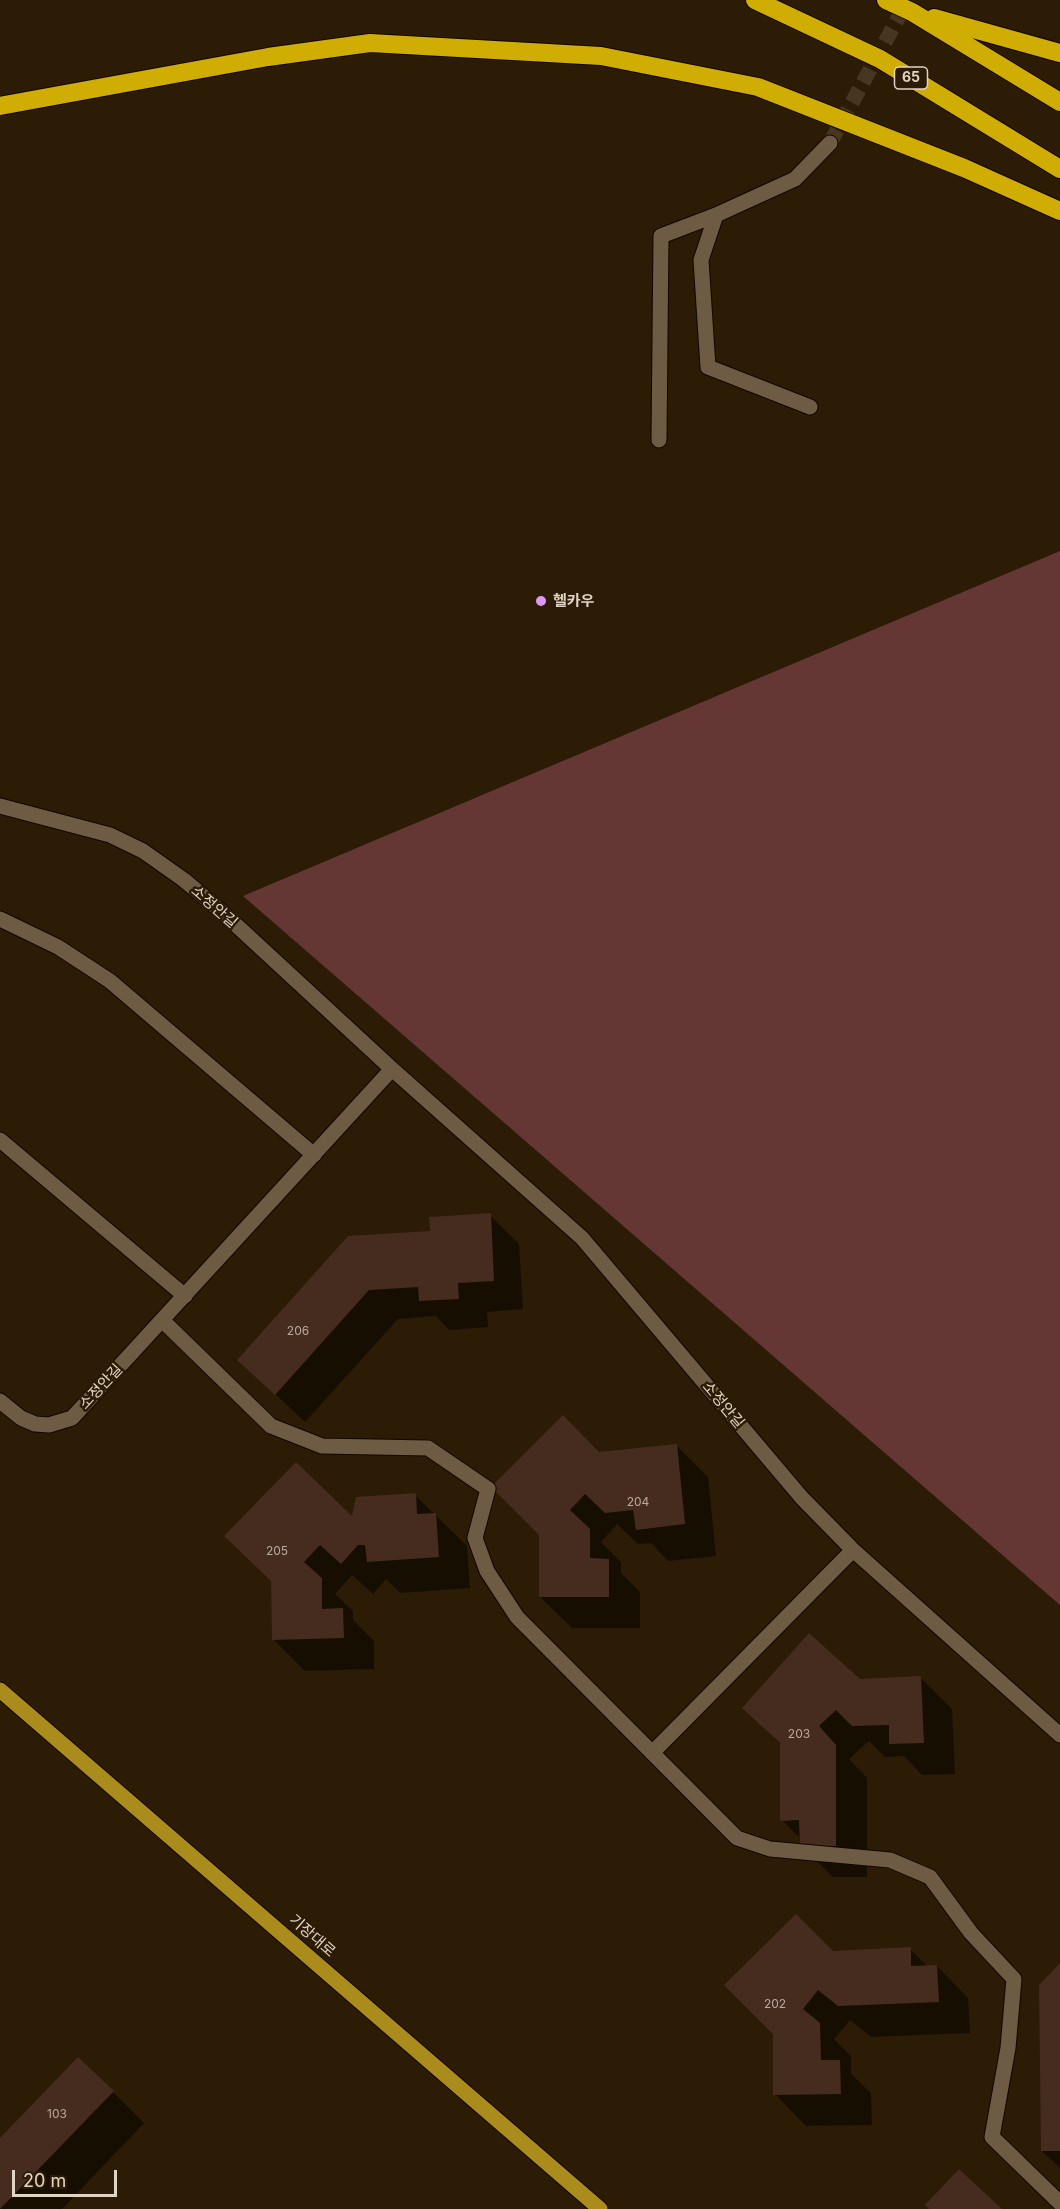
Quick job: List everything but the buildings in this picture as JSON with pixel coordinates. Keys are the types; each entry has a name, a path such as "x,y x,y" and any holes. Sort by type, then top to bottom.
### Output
{"highway":[{"name":"65","path":"755,0 880,59 1060,169"},
{"path":"886,0 912,12 1060,102"},
{"path":"912,12 1060,53"},
{"path":"0,106 268,57 370,43 601,56 758,87 964,168 1060,211"}],"main road":[{"name":"기장대로","path":"0,1690 600,2209"}],"street":[{"path":"659,440 661,236 795,179 830,143"},
{"path":"716,214 701,260 708,367 810,407"},
{"name":"소정안길","path":"0,806 110,835 143,851 184,880 222,912 392,1069 582,1238 802,1498 854,1550 1060,1735"},
{"path":"0,919 58,947 110,981 314,1155"},
{"name":"소정안길","path":"0,1401 21,1418 35,1424 49,1425 72,1418 392,1069"},
{"path":"0,1140 185,1296"},
{"path":"163,1321 271,1426 322,1446 428,1448 488,1489 475,1538 487,1571 517,1617 737,1838 770,1848 890,1860 930,1877 971,1933 1014,1979 1008,2048 992,2137 1060,2203"},
{"path":"652,1753 854,1550"}],"shaded area":[{"path":"1060,551 1060,1605 243,896"}],"tunnel":[{"path":"830,143 908,0"}],"place":[{"name":"헬카우","path":"541,601"}]}
